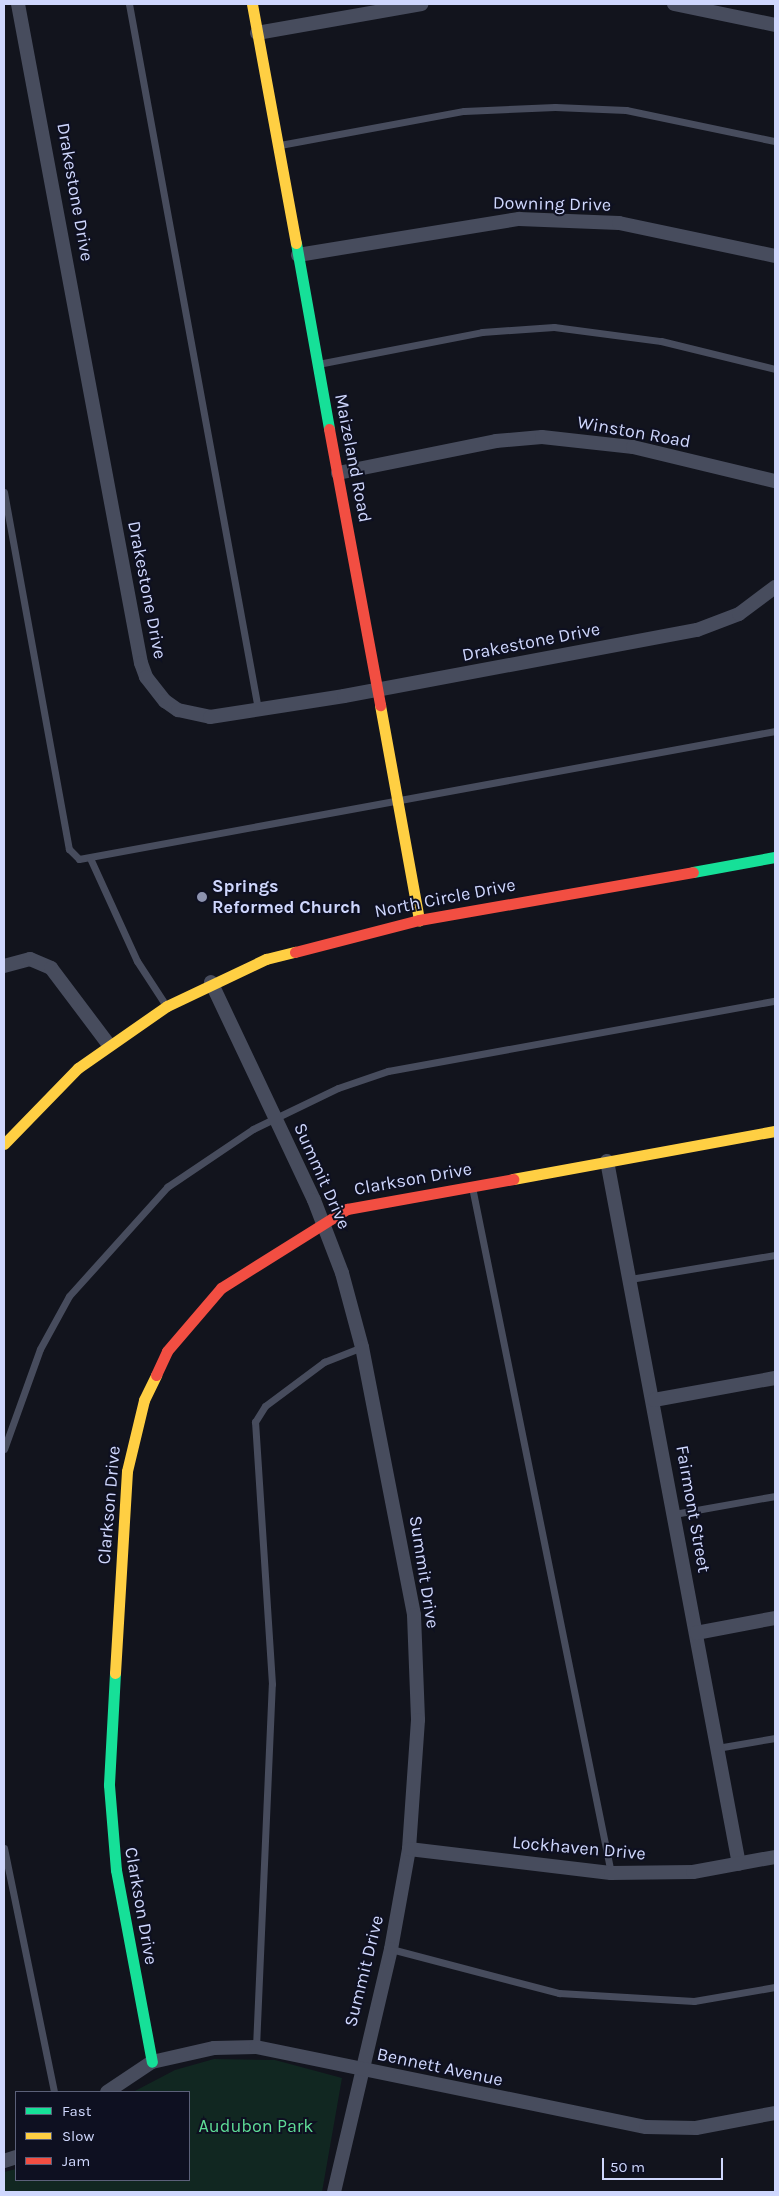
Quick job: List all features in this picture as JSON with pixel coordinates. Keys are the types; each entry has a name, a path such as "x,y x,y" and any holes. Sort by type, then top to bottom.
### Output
{"main road":[{"name":"Maizeland Road","path":"252,4 378,690 418,920"},
{"name":"North Circle Drive","path":"4,1144 78,1068 167,1006 211,982 295,949 418,920 775,857"},
{"name":"Clarkson Drive","path":"152,2062 116,1870 109,1793 131,1446 154,1374 183,1327 239,1274 347,1209 775,1131"}],"street":[{"name":"Drakestone Drive","path":"18,4 146,677 165,701 193,715 258,709 378,690 696,630 739,614 775,587"},
{"path":"258,33 421,4"},
{"path":"674,4 775,25"},
{"name":"Downing Drive","path":"298,255 519,219 619,223 775,256"},
{"name":"Winston Road","path":"338,473 496,441 542,437 633,447 775,481"},
{"path":"4,966 30,959 51,968 109,1045"},
{"name":"Summit Drive","path":"211,982 324,1224 362,1347 414,1615 418,1720 409,1850 391,1949 360,2069 334,2192"},
{"name":"Fairmont Street","path":"608,1161 739,1864"},
{"path":"654,1400 775,1378"},
{"path":"696,1633 775,1618"},
{"name":"Lockhaven Drive","path":"409,1850 611,1873 693,1872 775,1858"},
{"name":"Bennett Avenue","path":"108,2091 152,2062 214,2048 256,2047 646,2127 696,2128 775,2113"}],"lane":[{"path":"129,4 258,709"},
{"path":"277,146 464,111 555,107 626,110 775,141"},
{"path":"317,364 482,332 554,327 661,341 775,369"},
{"path":"4,492 69,848 79,859 775,731"},
{"path":"90,858 137,961 167,1006"},
{"path":"4,1449 40,1349 69,1296 98,1258 167,1187 275,1117 388,1071 775,1001"},
{"path":"472,1186 611,1873"},
{"path":"630,1279 775,1255"},
{"path":"256,2047 272,1684 255,1422 265,1406 324,1362 362,1347"},
{"path":"674,1514 775,1496"},
{"path":"717,1748 775,1738"},
{"path":"4,1848 54,2091"},
{"path":"391,1949 559,1993 694,2001 775,1986"}],"green space":[{"name":"Audubon Park","path":"214,2059 275,2060 342,2078 322,2192 4,2192 4,2172 15,2169 15,2181 190,2181 190,2091 135,2091 175,2070"}],"traffic: fast":[{"path":"296,243 329,429"},
{"path":"693,872 775,857"},
{"path":"115,1673 109,1785 116,1870 152,2062"}],"traffic: slow":[{"path":"252,4 296,243"},
{"path":"380,705 419,920"},
{"path":"4,1144 78,1068 167,1006 266,959 295,952"},
{"path":"513,1179 775,1131"},
{"path":"115,1673 127,1471 144,1400 156,1375"}],"traffic: jam":[{"path":"329,429 380,705"},
{"path":"295,952 419,920 693,872"},
{"path":"156,1375 167,1351 221,1288 347,1209 513,1179"}],"place":[{"name":"Springs Reformed Church","path":"202,897"}]}
